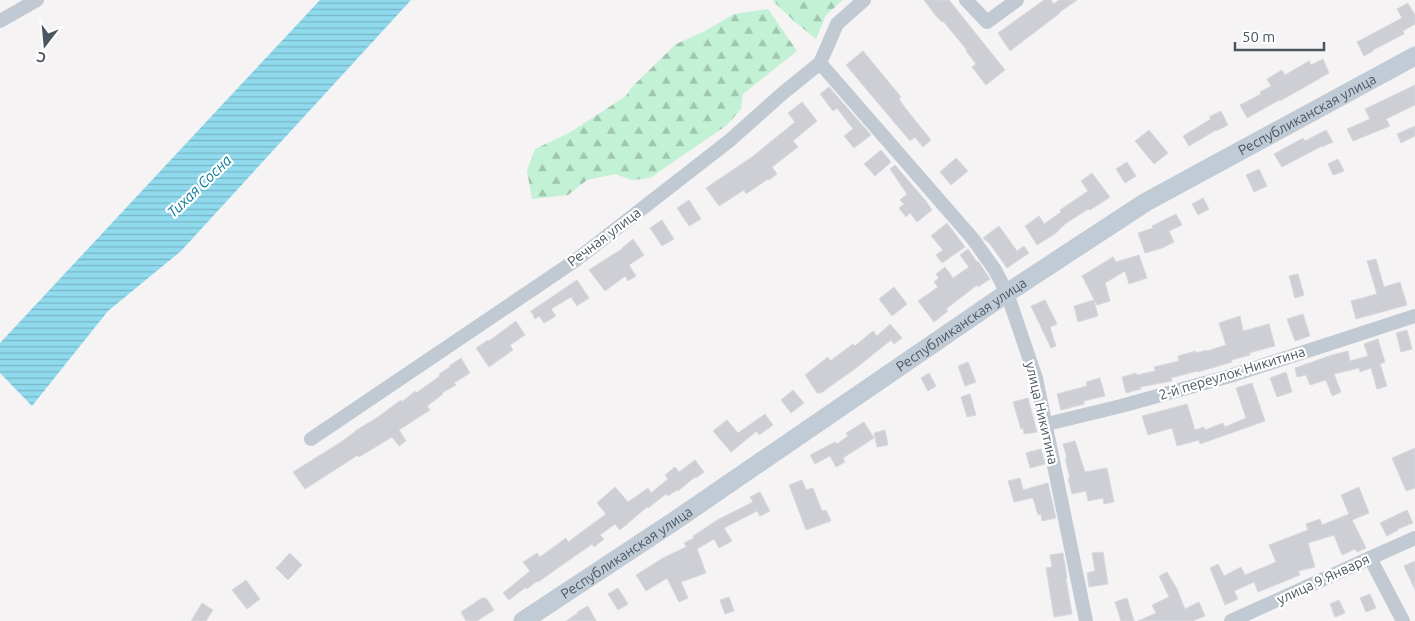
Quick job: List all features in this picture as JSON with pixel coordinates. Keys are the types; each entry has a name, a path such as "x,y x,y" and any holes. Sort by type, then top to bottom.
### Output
{"street":[{"path":"0,21 37,0"},
{"name":"Речная улица","path":"311,439 576,260 729,141 820,63 836,24 864,0"},
{"path":"966,0 987,22 1017,0"},
{"name":"Республиканская улица","path":"522,621 672,522 1006,293 1146,202 1415,56"},
{"name":"улица Никитина","path":"820,63 973,239 995,270 1006,293 1036,378 1047,424 1086,621"},
{"name":"2-й переулок Никитина","path":"1047,424 1230,376 1415,316"},
{"name":"улица 9 Января","path":"1231,621 1415,538"},
{"path":"1370,558 1403,621"}],"green space":[{"path":"774,0 843,0 826,15 816,39 795,22"},
{"path":"768,9 797,51 743,94 741,109 727,125 650,178 632,180 615,174 587,180 568,195 532,199 527,171 535,149 569,133 626,96 631,88 676,44 705,31 734,14"}],"water":[{"name":"Тихая Сосна","path":"320,0 411,0 181,251 108,311 32,406 0,373 0,343"}],"building":[{"path":"924,0 949,0 1005,70 986,85 972,67 976,64 967,50"},
{"path":"1044,0 1051,0 1054,4 1059,0 1077,0 1010,51 998,33"},
{"path":"1408,3 1415,15 1415,24 1403,31 1404,34 1364,56 1357,42 1402,18 1397,9"},
{"path":"863,51 901,97 899,99 931,140 923,147 915,137 910,141 846,65"},
{"path":"1323,59 1329,73 1247,118 1240,105 1261,94 1260,92 1271,86 1267,79 1282,70 1285,75 1309,61 1311,65"},
{"path":"1415,85 1415,105 1386,119 1390,126 1353,141 1347,129 1370,119 1365,109"},
{"path":"829,87 871,135 854,148 844,136 853,129 837,108 833,111 820,94"},
{"path":"802,102 817,121 793,141 798,147 772,167 777,174 746,194 744,190 719,206 706,188 752,157 795,122 788,113"},
{"path":"1221,111 1228,125 1189,146 1183,136 1211,119 1209,117"},
{"path":"1415,126 1415,136 1401,143 1397,134"},
{"path":"1149,130 1168,153 1154,164 1135,141"},
{"path":"1326,130 1333,142 1282,167 1274,154 1303,138 1305,141"},
{"path":"881,150 891,162 875,176 864,164"},
{"path":"956,158 968,171 951,185 940,172"},
{"path":"1338,159 1344,171 1333,175 1328,164"},
{"path":"1127,162 1136,176 1125,183 1116,169"},
{"path":"895,165 932,210 917,222 910,213 906,217 899,208 904,204 900,200 907,194 890,169"},
{"path":"1259,169 1267,186 1254,192 1246,175"},
{"path":"1092,173 1110,197 1065,224 1056,233 1037,245 1025,226 1039,216 1044,224 1061,212 1060,210 1088,191 1081,181"},
{"path":"1203,198 1209,209 1198,215 1192,204"},
{"path":"689,200 701,219 689,226 677,208"},
{"path":"1176,214 1182,225 1169,231 1174,242 1145,253 1138,233 1153,228 1152,226"},
{"path":"662,220 674,239 662,246 650,228"},
{"path":"947,223 965,247 942,263 936,255 943,250 931,236"},
{"path":"999,226 1017,251 1024,246 1029,253 1007,268 990,244 983,238"},
{"path":"633,239 644,255 629,265 636,276 628,281 625,276 605,291 589,270 622,249"},
{"path":"968,249 990,279 978,287 977,285 946,309 948,311 934,322 918,301 938,287 934,282 939,278 936,274 945,267 953,278 969,267 960,255"},
{"path":"1139,255 1147,278 1129,284 1125,271 1105,283 1110,301 1097,305 1082,276 1113,257 1116,262"},
{"path":"1376,259 1384,287 1400,282 1407,305 1356,319 1351,301 1377,294 1367,261"},
{"path":"1298,274 1304,295 1295,298 1289,276"},
{"path":"577,280 589,298 577,306 571,297 551,309 556,316 544,323 539,316 535,319 531,311"},
{"path":"894,287 907,304 892,316 879,299"},
{"path":"1045,300 1057,324 1050,327 1056,346 1051,348 1031,306"},
{"path":"1094,300 1098,316 1078,322 1074,306"},
{"path":"1303,314 1310,336 1295,341 1287,319"},
{"path":"1240,316 1243,331 1269,324 1275,346 1249,353 1250,355 1231,360 1232,362 1171,378 1172,381 1140,387 1141,389 1126,393 1122,377 1155,371 1154,367 1179,361 1178,356 1196,351 1196,353 1207,351 1226,345 1219,323"},
{"path":"516,321 525,335 510,345 513,350 489,367 476,348"},
{"path":"890,324 902,338 894,344 891,340 856,368 821,393 817,393 805,375 828,357 830,361 853,344 855,346 873,331 877,336"},
{"path":"1407,330 1412,349 1401,352 1396,333"},
{"path":"1378,339 1385,362 1380,364 1387,386 1377,389 1371,368 1360,372 1359,368 1334,374 1341,392 1332,396 1326,380 1310,385 1306,375 1297,377 1295,368 1332,355 1348,351 1350,361 1368,356 1364,344"},
{"path":"461,358 470,373 454,383 456,385 442,393 427,406 430,410 399,430 406,441 399,446 392,437 359,457 358,455 305,489 293,472 341,442 401,400 402,402 415,391 416,393"},
{"path":"968,362 976,382 965,386 958,366"},
{"path":"1286,372 1292,392 1277,397 1270,378"},
{"path":"929,373 936,386 928,391 921,378"},
{"path":"1100,378 1105,396 1084,401 1084,404 1061,410 1057,394 1087,386 1086,382"},
{"path":"1252,383 1265,421 1200,444 1199,440 1177,446 1172,428 1148,435 1142,416 1187,404 1195,430 1204,427 1205,430 1223,423 1225,427 1246,418 1236,388"},
{"path":"793,390 804,403 791,413 781,400"},
{"path":"970,394 976,415 967,417 961,397"},
{"path":"1028,398 1037,432 1024,434 1013,402"},
{"path":"765,414 773,425 759,435 757,431 731,452 713,431 727,420 738,433"},
{"path":"864,422 874,438 843,458 845,462 836,467 830,456 815,464 810,455 835,442 837,444 848,436 846,433"},
{"path":"885,430 888,445 877,447 874,433"},
{"path":"1075,441 1085,472 1107,468 1114,502 1104,504 1103,498 1088,501 1086,491 1072,494 1063,444"},
{"path":"1415,448 1415,488 1406,491 1392,458"},
{"path":"1041,449 1045,464 1030,468 1026,453"},
{"path":"695,460 704,472 678,491 668,496 666,494 620,530 615,524 600,535 604,539 594,547 592,544 509,600 503,593 530,571 523,562 537,553 540,557 566,538 568,542 606,514 597,503 615,487 628,502 648,488 651,493 668,479 665,475 675,467 679,472"},
{"path":"1020,478 1023,490 1048,483 1056,518 1042,521 1041,514 1038,515 1033,498 1014,502 1008,481"},
{"path":"802,480 806,490 813,488 822,511 826,510 831,521 806,530 789,485"},
{"path":"1359,487 1369,513 1352,520 1366,548 1357,552 1355,549 1342,555 1334,535 1308,543 1315,567 1298,571 1300,575 1258,592 1254,582 1234,591 1238,599 1225,605 1210,568 1218,564 1224,576 1241,567 1245,575 1276,562 1269,545 1308,530 1306,524 1320,519 1322,525 1349,514 1341,495"},
{"path":"760,492 770,511 760,516 757,511 724,528 732,541 719,548 714,539 697,549 706,573 681,582 688,598 679,602 667,578 646,591 636,575 663,558 686,547 684,543 694,538 693,536 719,519 753,502 750,497"},
{"path":"1407,510 1413,523 1387,536 1380,523"},
{"path":"1103,552 1108,584 1089,587 1087,573 1095,571 1092,553"},
{"path":"290,553 302,565 288,580 276,568"},
{"path":"1063,553 1072,614 1054,617 1046,568 1052,567 1050,555"},
{"path":"1415,561 1415,590 1404,566"},
{"path":"1167,572 1177,589 1185,609 1199,602 1205,616 1193,621 1138,621 1156,613 1152,605 1169,597 1159,576"},
{"path":"246,580 260,599 247,609 232,590"},
{"path":"618,588 628,604 618,610 608,594"},
{"path":"1370,594 1376,608 1366,612 1360,598"},
{"path":"729,597 734,611 725,614 720,600"},
{"path":"482,598 486,598 494,610 477,621 466,621 461,612"},
{"path":"1127,598 1134,621 1121,621 1115,602"},
{"path":"1339,600 1345,613 1335,617 1330,604"},
{"path":"202,603 213,610 206,621 191,621"},
{"path":"588,606 596,621 566,621 577,612"}]}
